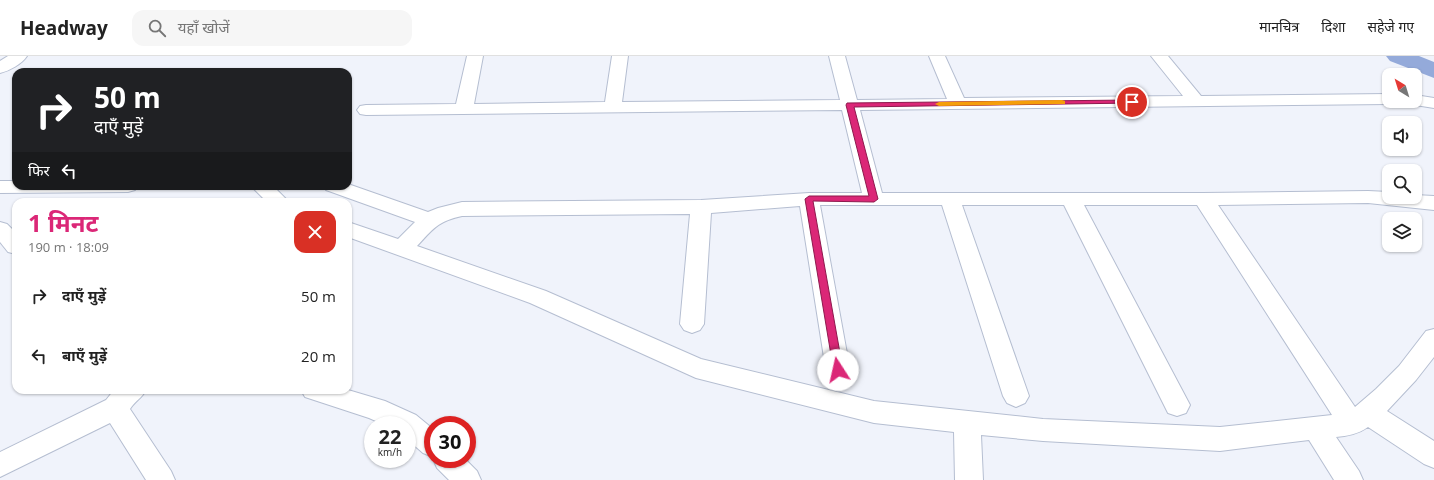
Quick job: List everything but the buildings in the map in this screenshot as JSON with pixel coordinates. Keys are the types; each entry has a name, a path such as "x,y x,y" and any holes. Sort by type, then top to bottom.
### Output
{"street":[{"path":"0,68 19,56"},
{"path":"464,109 475,56"},
{"path":"613,107 620,56"},
{"path":"836,56 874,199"},
{"path":"937,56 958,104"},
{"path":"1158,56 1196,101"},
{"path":"366,110 1382,99"},
{"path":"1422,101 1434,103"},
{"path":"0,187 12,187"},
{"path":"266,190 274,198"},
{"path":"344,190 429,220"},
{"path":"402,248 429,220 462,208 701,207 809,199 950,200 1368,197 1434,203"},
{"path":"809,199 838,370"},
{"path":"1071,199 1176,405"},
{"path":"1203,199 1326,382 1360,419 1434,456"},
{"path":"950,200 1016,396"},
{"path":"692,324 701,207"},
{"path":"0,229 12,242"},
{"path":"352,230 538,297 696,368 874,412 1043,430 1220,439 1316,428 1360,419 1424,354 1434,338"},
{"path":"327,394 376,409 407,424 424,438"},
{"path":"0,465 124,399 161,480"},
{"path":"967,422 969,480"},
{"path":"1316,428 1349,480"},
{"path":"456,468 467,480"}],"waterway":[{"path":"1398,56 1434,71"}],"slow traffic":[{"path":"939,104 1062,103"}],"route":[{"path":"838,370 809,199 874,199 850,105 1132,102"}]}
